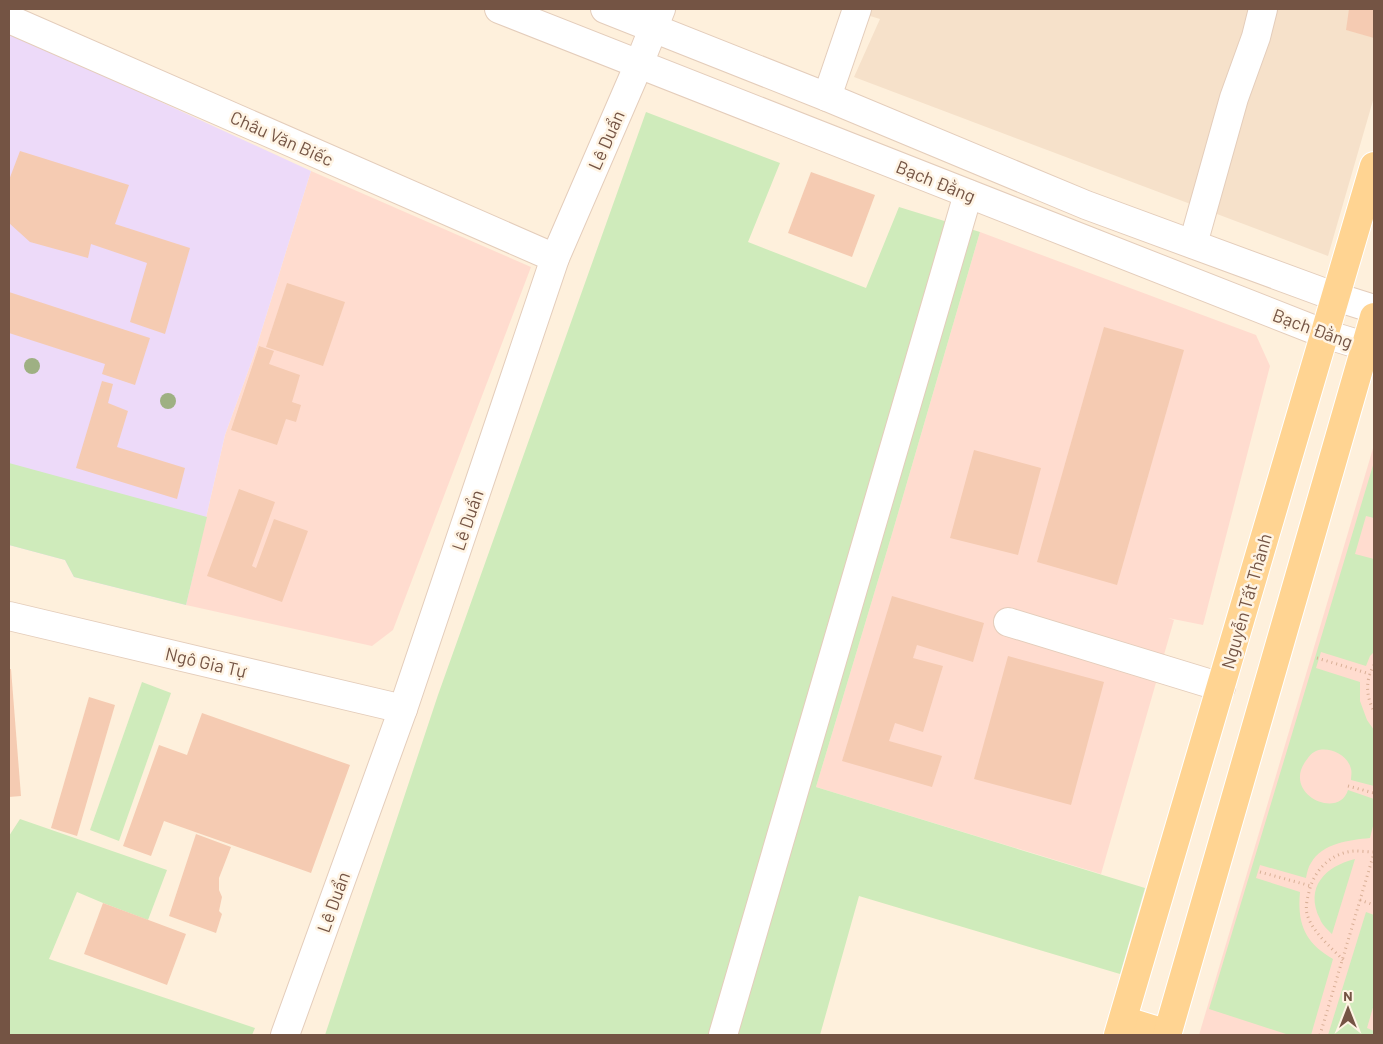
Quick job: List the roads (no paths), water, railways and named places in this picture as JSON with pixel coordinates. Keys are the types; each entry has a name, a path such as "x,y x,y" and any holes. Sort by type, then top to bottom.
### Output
{"main road":[{"name":"Nguyễn Tất Thành","path":"1121,1028 1374,166"},
{"path":"1121,1028 1169,1035 1370,348 1374,317"}],"street":[{"name":"Bạch Đằng","path":"499,9 1325,334 1370,348"},
{"name":"Bạch Đằng","path":"605,9 657,19 827,96 1086,205 1336,298 1374,309"},
{"path":"827,96 857,9"},
{"path":"1193,244 1234,98 1256,37 1263,9"},
{"name":"Châu Văn Biếc","path":"9,19 555,258"},
{"name":"Lê Duẩn","path":"284,1035 403,709 555,258 657,19"},
{"path":"724,1035 968,194"},
{"name":"Ngô Gia Tự","path":"9,616 403,709"},
{"path":"1008,622 1221,687"}]}
